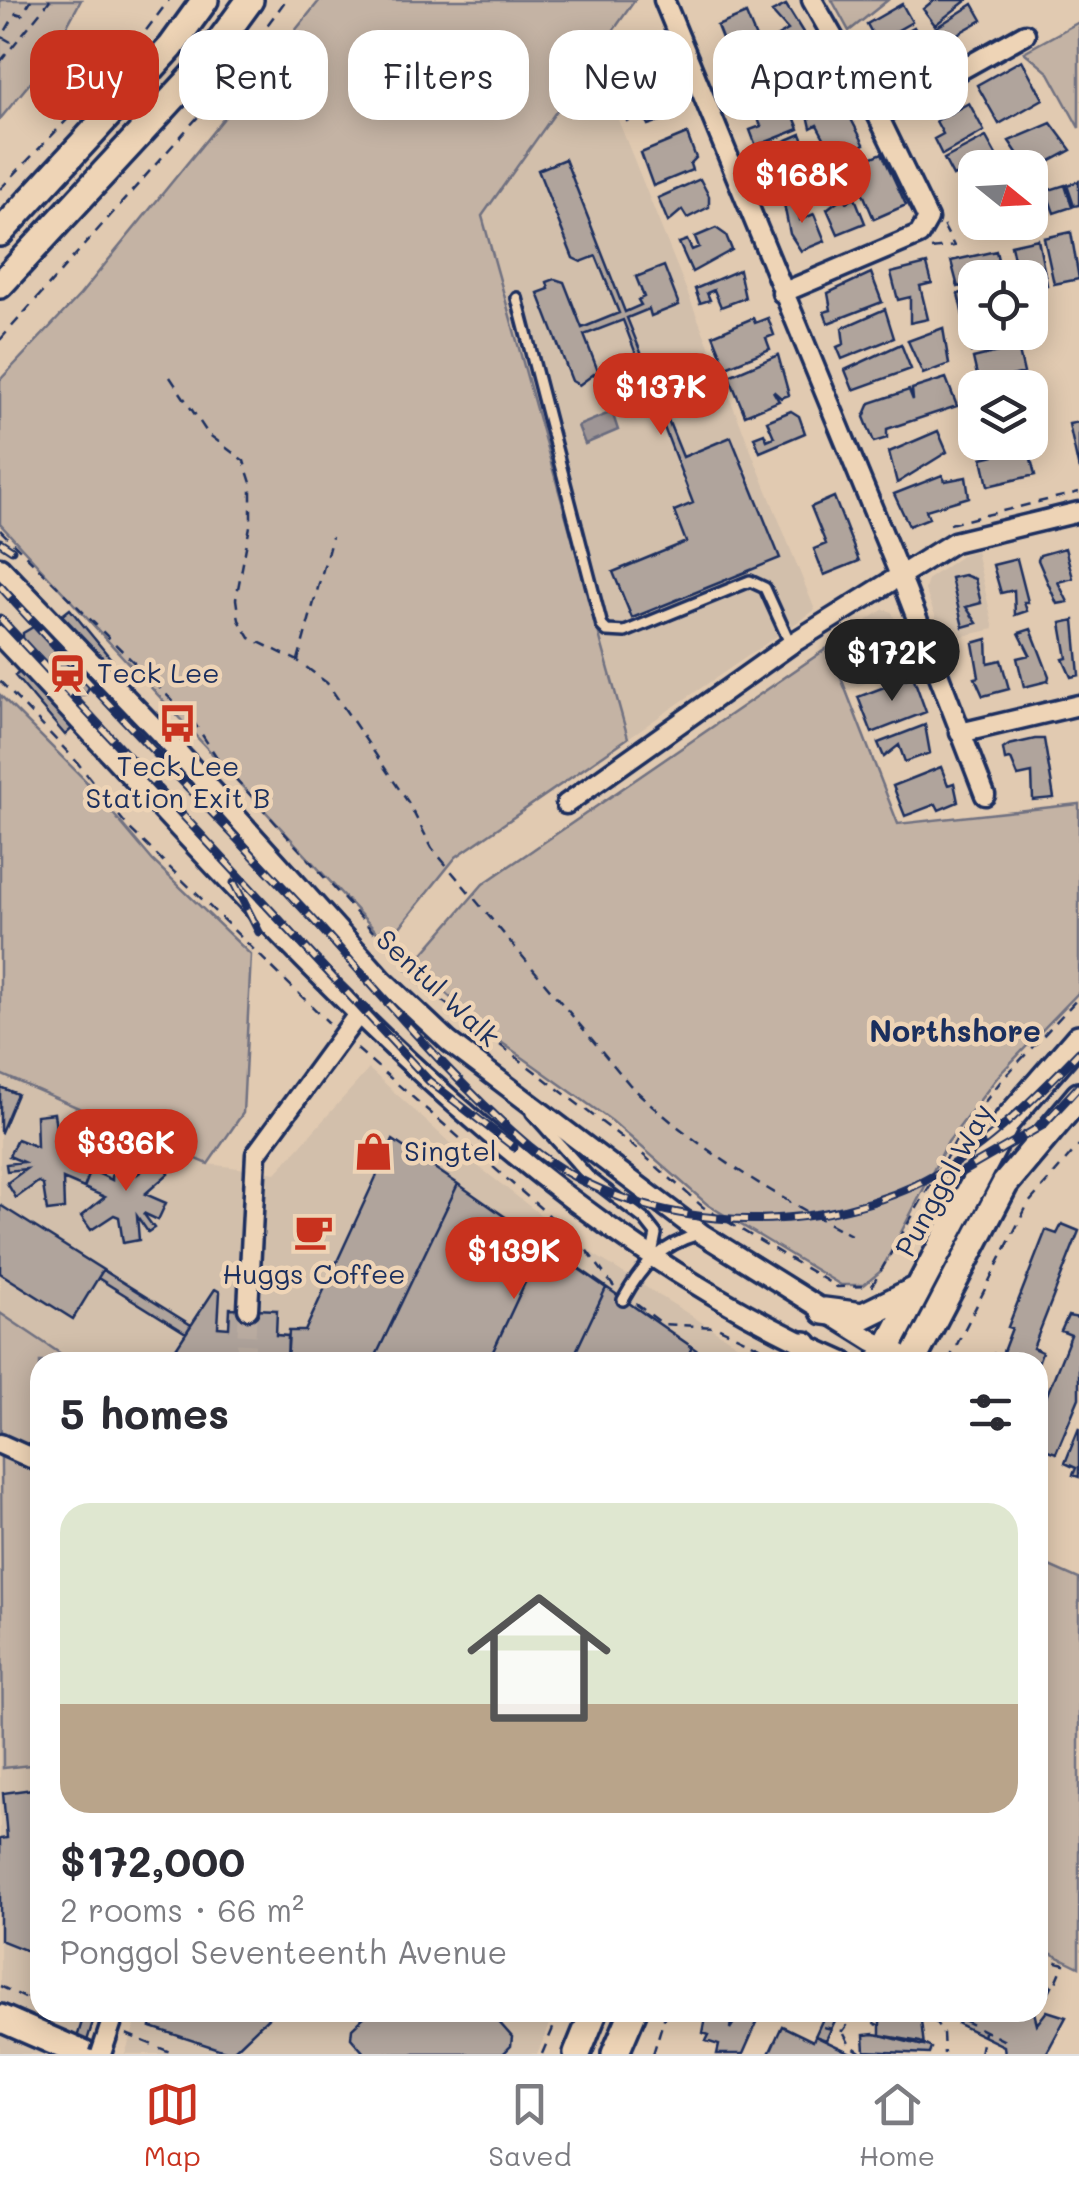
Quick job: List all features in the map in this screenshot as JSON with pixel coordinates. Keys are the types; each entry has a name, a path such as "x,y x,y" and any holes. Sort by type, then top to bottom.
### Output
{"main road":[{"path":"0,233 171,48 205,0"},
{"path":"0,285 198,70 250,0"},
{"name":"Punggol Way","path":"886,1352 1008,1121 1074,1030"},
{"name":"Punggol Way","path":"918,1352 1005,1184 1078,1101"},
{"path":"824,1311 863,1316 919,1288"},
{"path":"0,2018 83,2054"},
{"path":"577,2054 590,2022"},
{"path":"615,2054 628,2022"}],"street":[{"path":"664,0 985,796"},
{"path":"812,0 829,30"},
{"path":"968,66 1025,34"},
{"path":"782,292 923,227 880,120"},
{"path":"566,804 791,644 954,542 1079,512"},
{"name":"Sentul Walk","path":"0,567 177,750 383,980 449,1042 702,1234 824,1311 880,1352"},
{"path":"0,636 359,1013 502,1146 652,1257 806,1352"},
{"path":"960,733 1079,705"},
{"path":"248,1309 256,1154 359,1013"},
{"path":"0,1444 30,1458"},
{"path":"101,2054 112,2022"}],"lane":[{"path":"517,298 602,626 606,631 626,632 750,581 765,588 791,644"},
{"path":"524,1101 588,1176 656,1234 652,1257"},
{"path":"624,1297 652,1257 672,1242 702,1234"}],"path":[{"path":"14,43 2,38 16,12 22,15 31,0"},
{"path":"0,62 50,0"},
{"path":"0,188 120,65 168,0"},
{"path":"0,340 204,110 286,0"},
{"path":"170,377 208,434 244,461 251,483 251,521 236,599 238,620 250,638 298,662 336,695 408,802 432,848 630,1085 726,1165 851,1235"},
{"path":"0,530 192,721 218,759 420,984 633,1146 703,1207 837,1287 872,1286 952,1144 1000,1081 1079,997"},
{"path":"298,662 332,537"},
{"path":"0,681 76,762 128,826 414,1103 582,1244 606,1282 663,1324 716,1327 770,1352"},
{"path":"1060,1016 1074,1030"},
{"path":"953,1352 1028,1204 1079,1145"},
{"path":"1048,1960 1064,1964 1055,1985"},
{"path":"0,1986 30,2000"},
{"path":"542,2054 556,2022"},
{"path":"653,2054 663,2022"},
{"path":"843,2031 850,2022"},
{"path":"874,2022 878,2024"},
{"path":"936,2022 943,2033 944,2054"},
{"path":"966,2022 1009,2043"},
{"path":"823,2026 843,2031 850,2045 863,2054"},
{"path":"980,2054 984,2031"}],"shaded area":[{"path":"0,0 81,0 65,30 30,30 30,83 0,119"},
{"path":"320,0 635,0 614,30 549,30 550,120 482,216 628,738 456,857 387,943 0,524 0,380 80,295 222,120 328,120 328,30 296,30"},
{"path":"832,0 888,0 850,30"},
{"path":"1079,22 1079,128 1049,73 1024,52"},
{"path":"551,120 618,120 815,610 628,738 482,216"},
{"path":"612,412 618,430 585,444 578,426"},
{"path":"976,551 994,629 945,640 925,590 928,579 966,553"},
{"path":"884,609 892,612 913,664 846,691 829,647"},
{"path":"829,647 898,824 1079,804 1079,992 999,1075 948,1142 881,1271 864,1285 841,1285 708,1205 612,1121 491,1035 414,964 483,884"},
{"path":"0,695 83,778 153,861 251,955 243,1113 208,1164 0,1074"},
{"path":"369,1069 461,1153 582,1247 749,1352 30,1352 30,2022 91,2022 80,2054 0,2054 0,1074 208,1164 276,1173"},
{"path":"0,1313 58,1352 30,1352 30,1765 3,1768"},
{"path":"1048,1565 1079,1579 1079,1967 1048,1952"},
{"path":"136,2022 551,2022 537,2054 125,2054"}],"building":[{"path":"934,0 967,0 935,25 923,9"},
{"path":"902,4 912,22 898,30 870,30 867,24"},
{"path":"973,4 982,20 964,30 934,29"},
{"path":"786,5 801,30 788,30 772,12"},
{"path":"746,14 753,30 719,30 717,26"},
{"path":"1022,60 1043,99 999,124 977,85"},
{"path":"968,104 984,131 942,155 934,139 943,134 936,121 968,120"},
{"path":"758,120 795,120 799,129 756,146 750,130 761,126"},
{"path":"809,120 852,120 864,144 836,160 817,125 811,128"},
{"path":"1051,123 1071,150 1048,162 1048,150 1015,150 1009,141"},
{"path":"687,134 696,158 690,164 692,170 653,186 641,153"},
{"path":"801,134 815,168 784,181 776,163 765,167 759,152"},
{"path":"986,137 993,150 961,150"},
{"path":"958,152 958,174 953,176 944,159"},
{"path":"882,153 906,205 874,219 851,166"},
{"path":"565,159 625,312 641,305 638,300 644,297 636,277 664,266 679,305 651,316 649,309 627,318 683,457 731,437 780,558 632,618 613,572 686,542 674,511 693,503 623,320 584,335 598,371 579,385 572,381 538,293 549,289 547,282 564,282 582,328 619,313 596,256 581,262 573,258 538,170"},
{"path":"700,179 709,196 709,207 687,218 682,210 668,222 658,198"},
{"path":"1079,181 1079,205 1074,206 1067,185"},
{"path":"1065,185 1072,207 1054,213 1048,190"},
{"path":"795,194 800,220 814,214 825,241 801,251 790,234 783,199"},
{"path":"844,196 847,202 855,198 865,223 838,234 827,209"},
{"path":"716,228 726,235 732,250 692,272 679,243 687,240 692,250 699,247 695,237"},
{"path":"1071,232 1079,279 1054,284 1044,240"},
{"path":"1038,240 1042,260 1014,260 1011,245"},
{"path":"996,251 998,260 958,260 958,287 951,261"},
{"path":"927,264 932,283 920,286 928,319 910,323 910,297 898,300 891,273"},
{"path":"739,270 745,298 721,307 714,290 707,293 710,300 700,303 695,289"},
{"path":"871,273 882,302 828,323 824,312 831,310 828,293"},
{"path":"885,309 894,338 842,359 837,347 844,344 842,328"},
{"path":"753,318 755,323 768,318 774,335 766,338 770,349 726,367 713,335"},
{"path":"943,328 949,364 923,374 908,341"},
{"path":"901,344 911,369 853,390 845,370"},
{"path":"1019,350 1023,370 976,370 973,358"},
{"path":"778,355 789,395 781,398 773,391 779,401 745,415 729,376"},
{"path":"640,373 656,412 641,418 625,378"},
{"path":"946,378 957,406 887,429 887,438 874,442 864,417 870,403 909,390 913,400 912,389"},
{"path":"791,411 799,416 805,433 760,452 754,437 764,433 767,440 774,437 767,421"},
{"path":"1079,422 1079,470 1069,424"},
{"path":"938,431 947,452 897,483 889,452"},
{"path":"982,460 1031,460 1035,475 988,486"},
{"path":"942,475 945,481 966,477 969,497 926,510 929,518 909,526 894,494"},
{"path":"834,497 859,561 824,575 814,549 826,544 811,507"},
{"path":"1065,548 1073,578 1058,582 1068,602 1057,604 1038,560 1040,555"},
{"path":"1017,559 1028,602 1024,602 1027,611 1015,615 1014,590 1001,593 993,565"},
{"path":"964,575 975,579 981,603 966,607 977,623 963,627 951,578"},
{"name":"Teck Lee","path":"70,609 112,660 103,667 86,667 92,680 86,694 70,698 64,694 76,725 65,735 15,676 23,669 23,633 38,624 47,627"},
{"path":"1074,620 1079,675 1071,677 1063,659 1067,658 1061,623"},
{"path":"892,625 905,659 868,673 861,656 854,659 857,666 848,669 839,645"},
{"path":"1031,629 1049,676 1048,681 1024,687 1017,658 1030,655 1019,633"},
{"path":"987,639 988,663 1001,660 1009,689 983,696 975,678 979,677 973,643"},
{"path":"913,676 926,712 872,733 858,697"},
{"path":"925,725 930,753 905,762 899,745 884,757 878,743"},
{"path":"1044,739 1054,798 1033,800 1032,773 1018,776 1011,759 1005,760 1003,749"},
{"path":"941,767 948,785 954,783 958,802 939,810 936,804 905,816 893,786"},
{"path":"0,1087 17,1094 1,1132 0,1131"},
{"path":"54,1113 57,1137 63,1122 70,1124 64,1141 85,1126 94,1140 70,1162 91,1170 84,1188 63,1179 64,1209 47,1211 43,1185 38,1182 16,1198 7,1183 26,1169 7,1171 6,1164 23,1162 9,1156 17,1139 37,1147 36,1115"},
{"path":"393,1140 458,1184 378,1352 288,1352 289,1331 305,1331"},
{"path":"128,1144 131,1170 140,1154 146,1157 139,1173 159,1158 169,1173 145,1194 166,1203 158,1220 143,1213 154,1228 148,1232 137,1216 139,1240 123,1243 119,1217 114,1215 91,1230 81,1216 105,1197 84,1188 91,1170 112,1180 112,1147"},
{"path":"458,1184 692,1347 690,1352 378,1352"},
{"path":"0,1205 103,1270 73,1319 0,1273"},
{"path":"1062,1224 1079,1231 1033,1348 1042,1352 1003,1352 1012,1328 1008,1327 1046,1230 1057,1234"},
{"path":"543,1244 606,1288 576,1352 493,1352"},
{"path":"103,1270 191,1325 186,1333 98,1278"},
{"path":"215,1289 220,1292 218,1327 229,1328 230,1308 277,1310 276,1335 288,1336 287,1352 174,1352"},
{"path":"1068,1316 1079,1318 1079,1398 1056,1453 1048,1450 1048,1392 1071,1335 1061,1331"},
{"path":"1079,1428 1079,1477 1073,1475 1076,1468 1065,1463"},
{"path":"30,1789 30,1952 0,1940 0,1839 7,1838 3,1793"},
{"path":"1048,2011 1066,2017 1046,2054 1005,2054 1004,2046 958,2024 1036,2022 1048,2022"},
{"path":"82,2022 93,2022 83,2054 72,2054"},
{"path":"152,2022 264,2022 231,2053 151,2027"},
{"path":"358,2022 499,2022 512,2037 511,2046 503,2054 365,2054 351,2038 352,2028"},
{"path":"705,2022 731,2022 730,2029 734,2022 757,2022 743,2054 717,2054 719,2045 706,2041 709,2035 703,2033"},
{"path":"821,2022 834,2022 826,2040 815,2036"},
{"path":"880,2022 921,2022 924,2046 880,2035"},
{"path":"782,2026 813,2041 815,2036 853,2054 769,2054"},
{"path":"864,2035 920,2042 931,2048 929,2054 865,2051"}],"tunnel":[{"path":"246,1352 248,1309"}],"railway":[{"path":"0,542 12,550"},
{"path":"0,586 471,1092 529,1146 570,1174 616,1196 665,1210 716,1218 820,1214 869,1203 916,1185 961,1159 1023,1108 1079,1052"},
{"path":"0,618 429,1081 514,1147"},
{"path":"234,883 259,932"},
{"path":"946,1181 1043,1125 1079,1086"}],"place":[{"name":"Teck Lee","path":"67,673"},
{"name":"Teck Lee Station Exit B","path":"178,723"},
{"name":"Singtel","path":"374,1151"},
{"name":"Huggs Coffee","path":"314,1231"}],"district":[{"name":"Northshore","path":"955,1032"}]}
